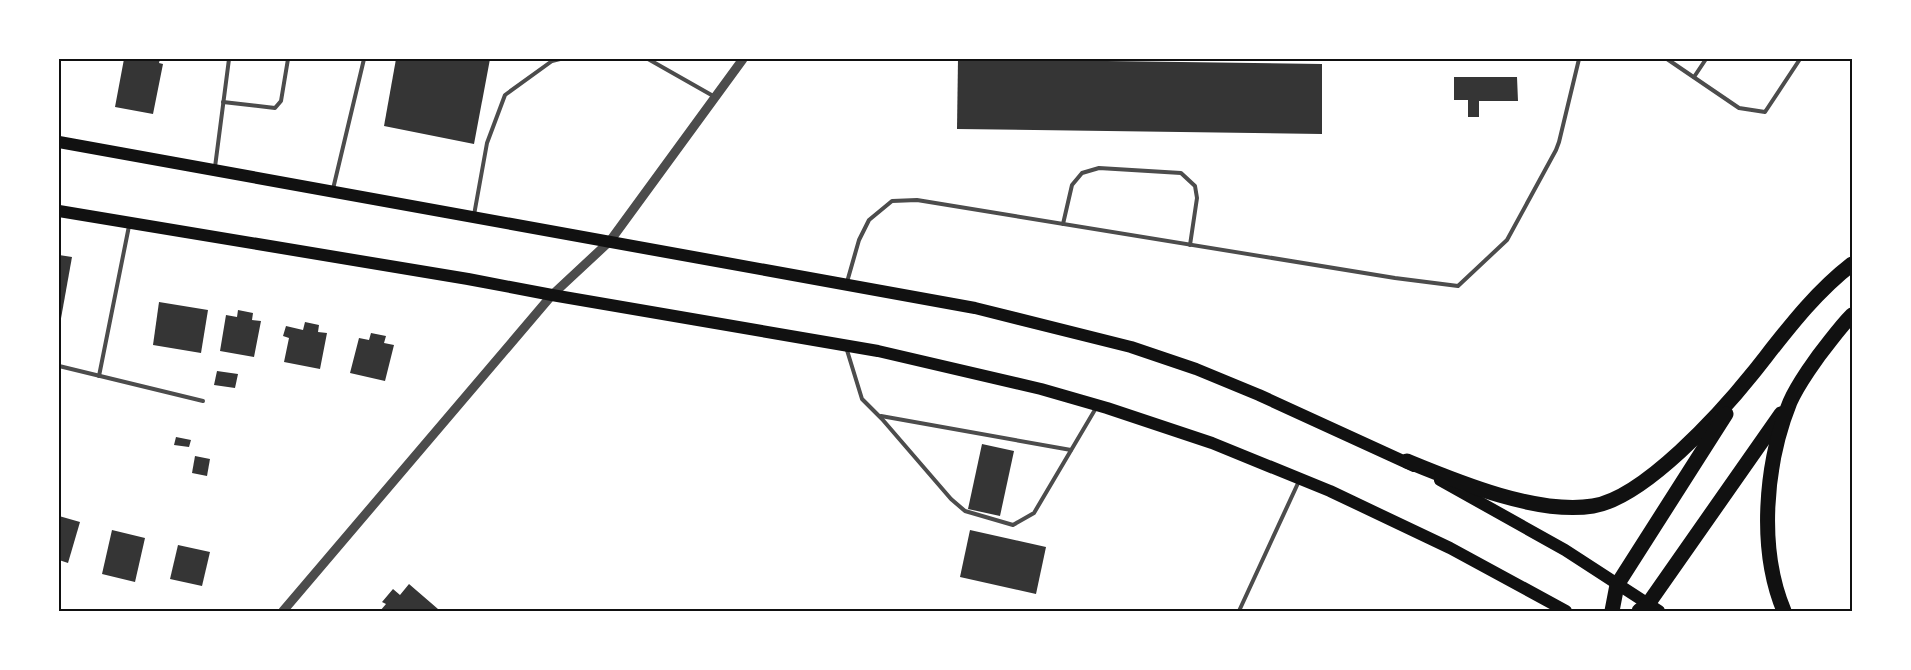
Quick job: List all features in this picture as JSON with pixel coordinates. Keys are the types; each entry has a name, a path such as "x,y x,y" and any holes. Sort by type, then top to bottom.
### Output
{"highway":[{"path":"1407,461 1454,480 1509,497 1544,504 1569,507 1593,506 1613,500 1640,485 1698,434 1752,375 1811,301 1834,278 1852,264"},
{"path":"1649,609 1791,401 1821,352 1852,315"},
{"path":"1612,611 1617,585 1752,375"},
{"path":"1784,611 1779,600 1769,560 1768,524 1770,484 1776,445 1791,401"}],"main road":[{"path":"59,142 975,308 1131,347 1196,369 1260,395 1407,461 1566,550 1649,609"},
{"path":"59,211 468,279 846,345 960,369 1040,389 1097,405 1212,443 1300,478 1450,548 1566,611"}],"street":[{"path":"283,611 552,295 610,241 743,59"}],"lane":[{"path":"214,170 229,59"},
{"path":"223,102 274,108 281,101 288,59"},
{"path":"333,192 364,59"},
{"path":"474,217 488,143 505,95 552,61 560,59"},
{"path":"648,59 715,97"},
{"path":"846,284 859,240 869,220 892,202 917,200 1394,278 1458,286 1507,240 1560,142 1579,59"},
{"path":"1667,59 1739,108 1765,112 1800,59"},
{"path":"1694,77 1706,59"},
{"path":"1063,224 1072,185 1082,173 1099,168 1181,173 1195,186 1197,198 1190,245"},
{"path":"99,376 130,223"},
{"path":"846,345 862,399 951,499 965,512 1013,525 1034,513 1097,405"},
{"path":"59,366 203,401"},
{"path":"879,416 1071,450"},
{"path":"1239,611 1300,478"}],"building":[{"path":"124,59 160,59 159,63 163,64 153,114 115,107"},
{"path":"396,59 490,59 474,144 384,126"},
{"path":"958,59 1322,64 1322,134 957,129"},
{"path":"1454,77 1517,77 1518,101 1479,101 1479,117 1468,117 1468,100 1454,100"},
{"path":"59,255 72,257 60,324 59,324"},
{"path":"159,302 208,310 201,353 153,345"},
{"path":"238,310 253,313 252,320 261,321 254,357 220,351 226,315 237,317"},
{"path":"305,322 319,325 318,332 327,333 320,369 284,362 289,338 283,336 286,326 303,330"},
{"path":"371,333 386,336 384,343 394,345 385,381 350,373 359,338 369,340"},
{"path":"217,371 238,374 235,388 214,385"},
{"path":"176,437 191,440 189,447 174,445"},
{"path":"982,444 1014,451 1000,516 968,509"},
{"path":"195,456 210,459 207,476 192,473"},
{"path":"59,516 80,522 68,563 59,560"},
{"path":"112,530 145,538 135,582 102,574"},
{"path":"970,530 1046,547 1036,594 960,577"},
{"path":"178,545 210,552 202,586 170,579"},
{"path":"409,584 438,609 435,611 380,611 386,604 382,602 393,589 400,595"}]}
